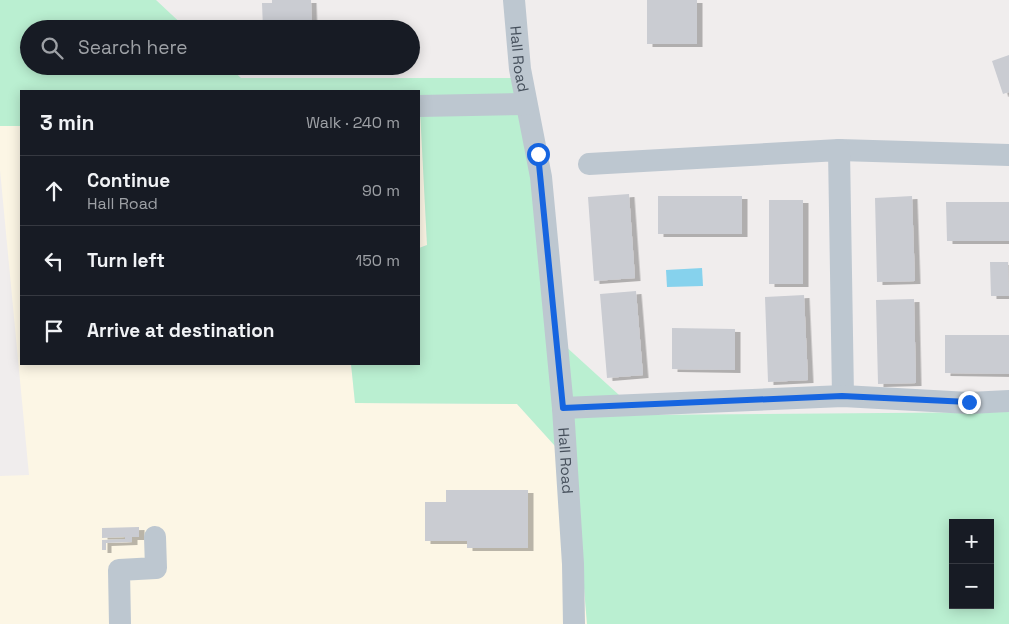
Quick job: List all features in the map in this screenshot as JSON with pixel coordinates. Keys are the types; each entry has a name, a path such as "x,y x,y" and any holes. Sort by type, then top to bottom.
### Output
{"street":[{"name":"Hall Road","path":"514,0 520,69 541,177 563,408 573,564 574,624"},
{"path":"420,106 526,104"},
{"path":"839,150 842,396"},
{"path":"589,164 839,150 1009,155"},
{"path":"563,408 842,396 969,402 1009,401"},
{"path":"120,624 119,570 156,568 155,537"}],"shaded area":[{"path":"420,119 421,119 427,245 420,248"},
{"path":"0,126 20,126 20,365 351,365 355,403 517,404 574,467 587,624 0,624 0,476 29,475 0,170"}],"green space":[{"path":"0,0 156,0 177,20 20,20 20,75 238,75 241,78 531,78 563,344 641,415 1009,412 1009,624 587,624 574,467 517,404 355,403 351,365 420,365 420,248 427,245 420,90 20,90 20,126 0,126"}],"water":[{"path":"702,268 703,286 667,287 666,270"}],"building":[{"path":"272,0 311,0 312,20 263,20 262,3 272,3"},
{"path":"647,0 697,0 697,44 647,44"},
{"path":"1009,55 1009,92 1003,94 992,61"},
{"path":"629,194 635,278 594,281 588,197"},
{"path":"658,196 742,196 742,234 658,234"},
{"path":"912,196 915,281 877,282 875,198"},
{"path":"769,200 803,200 803,284 769,284"},
{"path":"946,202 1009,202 1009,241 947,241"},
{"path":"990,262 1008,262 1009,296 991,296"},
{"path":"636,291 643,375 607,378 600,294"},
{"path":"804,295 808,380 768,382 765,297"},
{"path":"914,299 916,383 878,384 876,300"},
{"path":"672,328 735,329 735,370 672,369"},
{"path":"945,335 1009,335 1009,374 945,373"},
{"path":"446,490 528,490 528,548 467,548 467,541 425,541 425,502 446,502"},
{"path":"139,527 139,537 132,537 132,542 106,543 106,550 102,550 102,540 125,539 125,537 102,538 102,528"}],"route":[{"path":"538,154 563,408 842,396 969,402"}]}
